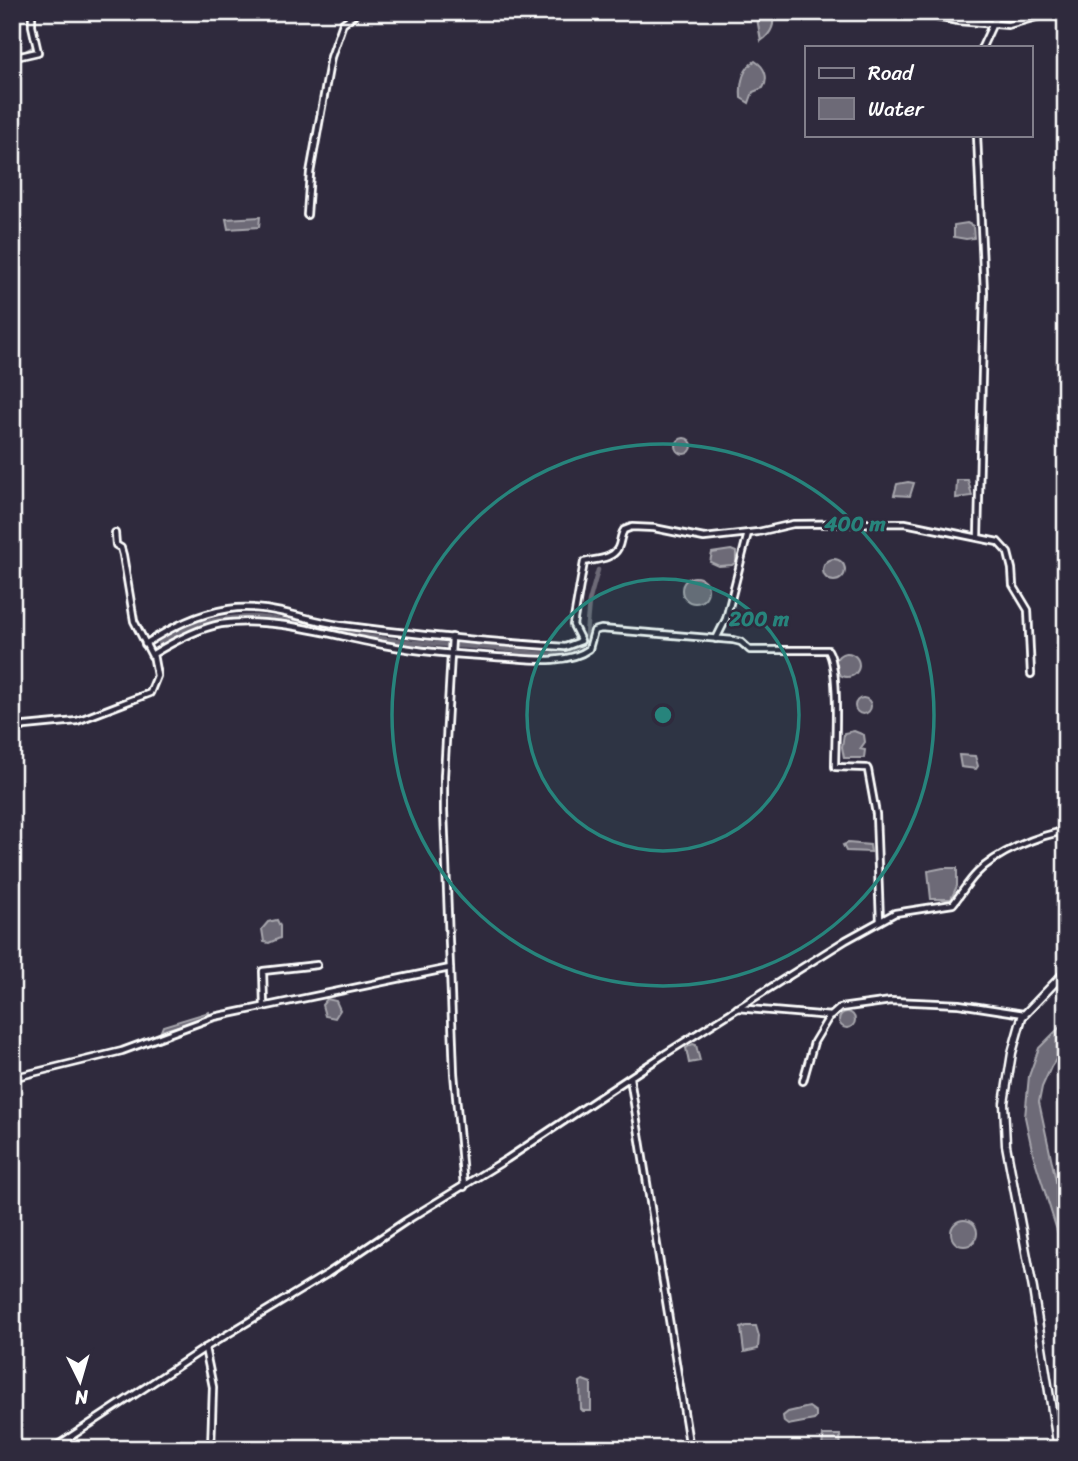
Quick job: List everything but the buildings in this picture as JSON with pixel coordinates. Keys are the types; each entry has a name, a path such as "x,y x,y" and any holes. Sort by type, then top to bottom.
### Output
{"main road":[{"path":"1058,1449 1033,1289 1006,1145 1004,1103 1017,1029 1025,1014 1066,971"}],"street":[{"path":"12,58 38,52 32,12"},
{"path":"307,215 310,173 331,57 343,23 358,12"},
{"path":"892,12 1009,25 1054,12"},
{"path":"982,46 993,24 995,12"},
{"path":"977,136 984,292 978,537"},
{"path":"145,644 181,622 230,608 273,610 331,624 396,633 565,647 577,645 581,641 573,625 573,618 584,562 612,555 619,547 624,530 632,527 654,528 705,538 793,524 905,523 998,542 1008,552 1013,585 1028,610 1031,674"},
{"path":"12,731 25,726 77,721 150,693 158,676 153,657 134,621 123,555 121,548 116,545 115,533"},
{"path":"716,639 726,619 748,533"},
{"path":"153,657 157,652 204,629 221,624 289,627 385,646 536,660 578,656 592,646 594,631 601,629 741,642 750,650 828,650 834,677 835,767 867,768 868,771 876,814 880,921"},
{"path":"452,637 444,776 454,1073 464,1186"},
{"path":"52,1449 205,1348 464,1186 736,1008 895,913 953,904 978,872 1006,853 1045,834 1066,831"},
{"path":"264,1006 263,971 317,965"},
{"path":"12,1078 122,1051 214,1017 450,968"},
{"path":"803,1081 814,1042 829,1016 840,1007 891,1001 959,1004 1025,1014"},
{"path":"736,1008 829,1016"},
{"path":"630,1078 690,1449"},
{"path":"205,1348 213,1388 212,1449"}],"water":[{"path":"772,12 772,29 761,41 756,13"},
{"path":"755,61 764,70 766,80 763,88 753,92 749,103 741,98 742,82 747,68"},
{"path":"260,217 259,227 228,229 226,219"},
{"path":"967,223 973,226 974,238 954,237 954,225"},
{"path":"684,438 690,440 690,452 684,454 678,452 676,446 678,440"},
{"path":"957,480 968,480 972,496 956,498"},
{"path":"914,483 910,496 894,495 897,484"},
{"path":"731,550 736,552 736,562 732,565 719,566 710,562 712,553"},
{"path":"834,559 842,562 845,570 842,578 834,581 826,578 823,570 826,562"},
{"path":"695,577 704,581 708,590 704,599 695,603 686,599 682,590 686,581"},
{"path":"847,653 855,657 859,665 855,673 847,677 839,673 835,665 839,657"},
{"path":"863,698 869,700 869,712 863,714 857,712 855,706 857,700"},
{"path":"854,731 864,735 865,742 860,749 865,750 864,758 844,758 844,733"},
{"path":"959,755 975,756 978,766 976,769 961,767"},
{"path":"843,845 870,845 871,852 846,851"},
{"path":"957,868 957,886 951,899 931,899 928,871"},
{"path":"277,920 280,938 269,943 264,942 262,929 268,922"},
{"path":"327,999 336,1001 340,1010 335,1018 325,1016 322,1005"},
{"path":"209,1012 209,1017 161,1031 163,1026"},
{"path":"844,1012 850,1012 855,1020 853,1026 844,1028 839,1023 839,1017"},
{"path":"1066,1021 1066,1045 1051,1067 1039,1102 1066,1217 1066,1259 1033,1154 1025,1117 1029,1076 1039,1048"},
{"path":"696,1045 700,1061 689,1063 686,1048"},
{"path":"964,1220 973,1224 977,1233 973,1242 964,1246 955,1242 951,1233 955,1224"},
{"path":"756,1326 759,1336 758,1349 744,1352 741,1328"},
{"path":"583,1380 591,1383 591,1411 581,1409 580,1382"},
{"path":"809,1407 816,1412 814,1420 788,1425 784,1422 783,1416 788,1412"},
{"path":"823,1435 840,1435 841,1449 822,1449"}],"waterway":[{"path":"28,12 31,32"},
{"path":"12,52 25,51 34,46 33,41"},
{"path":"160,643 199,624 251,617 393,640 544,654 566,653 585,645 589,602 598,570"}]}
